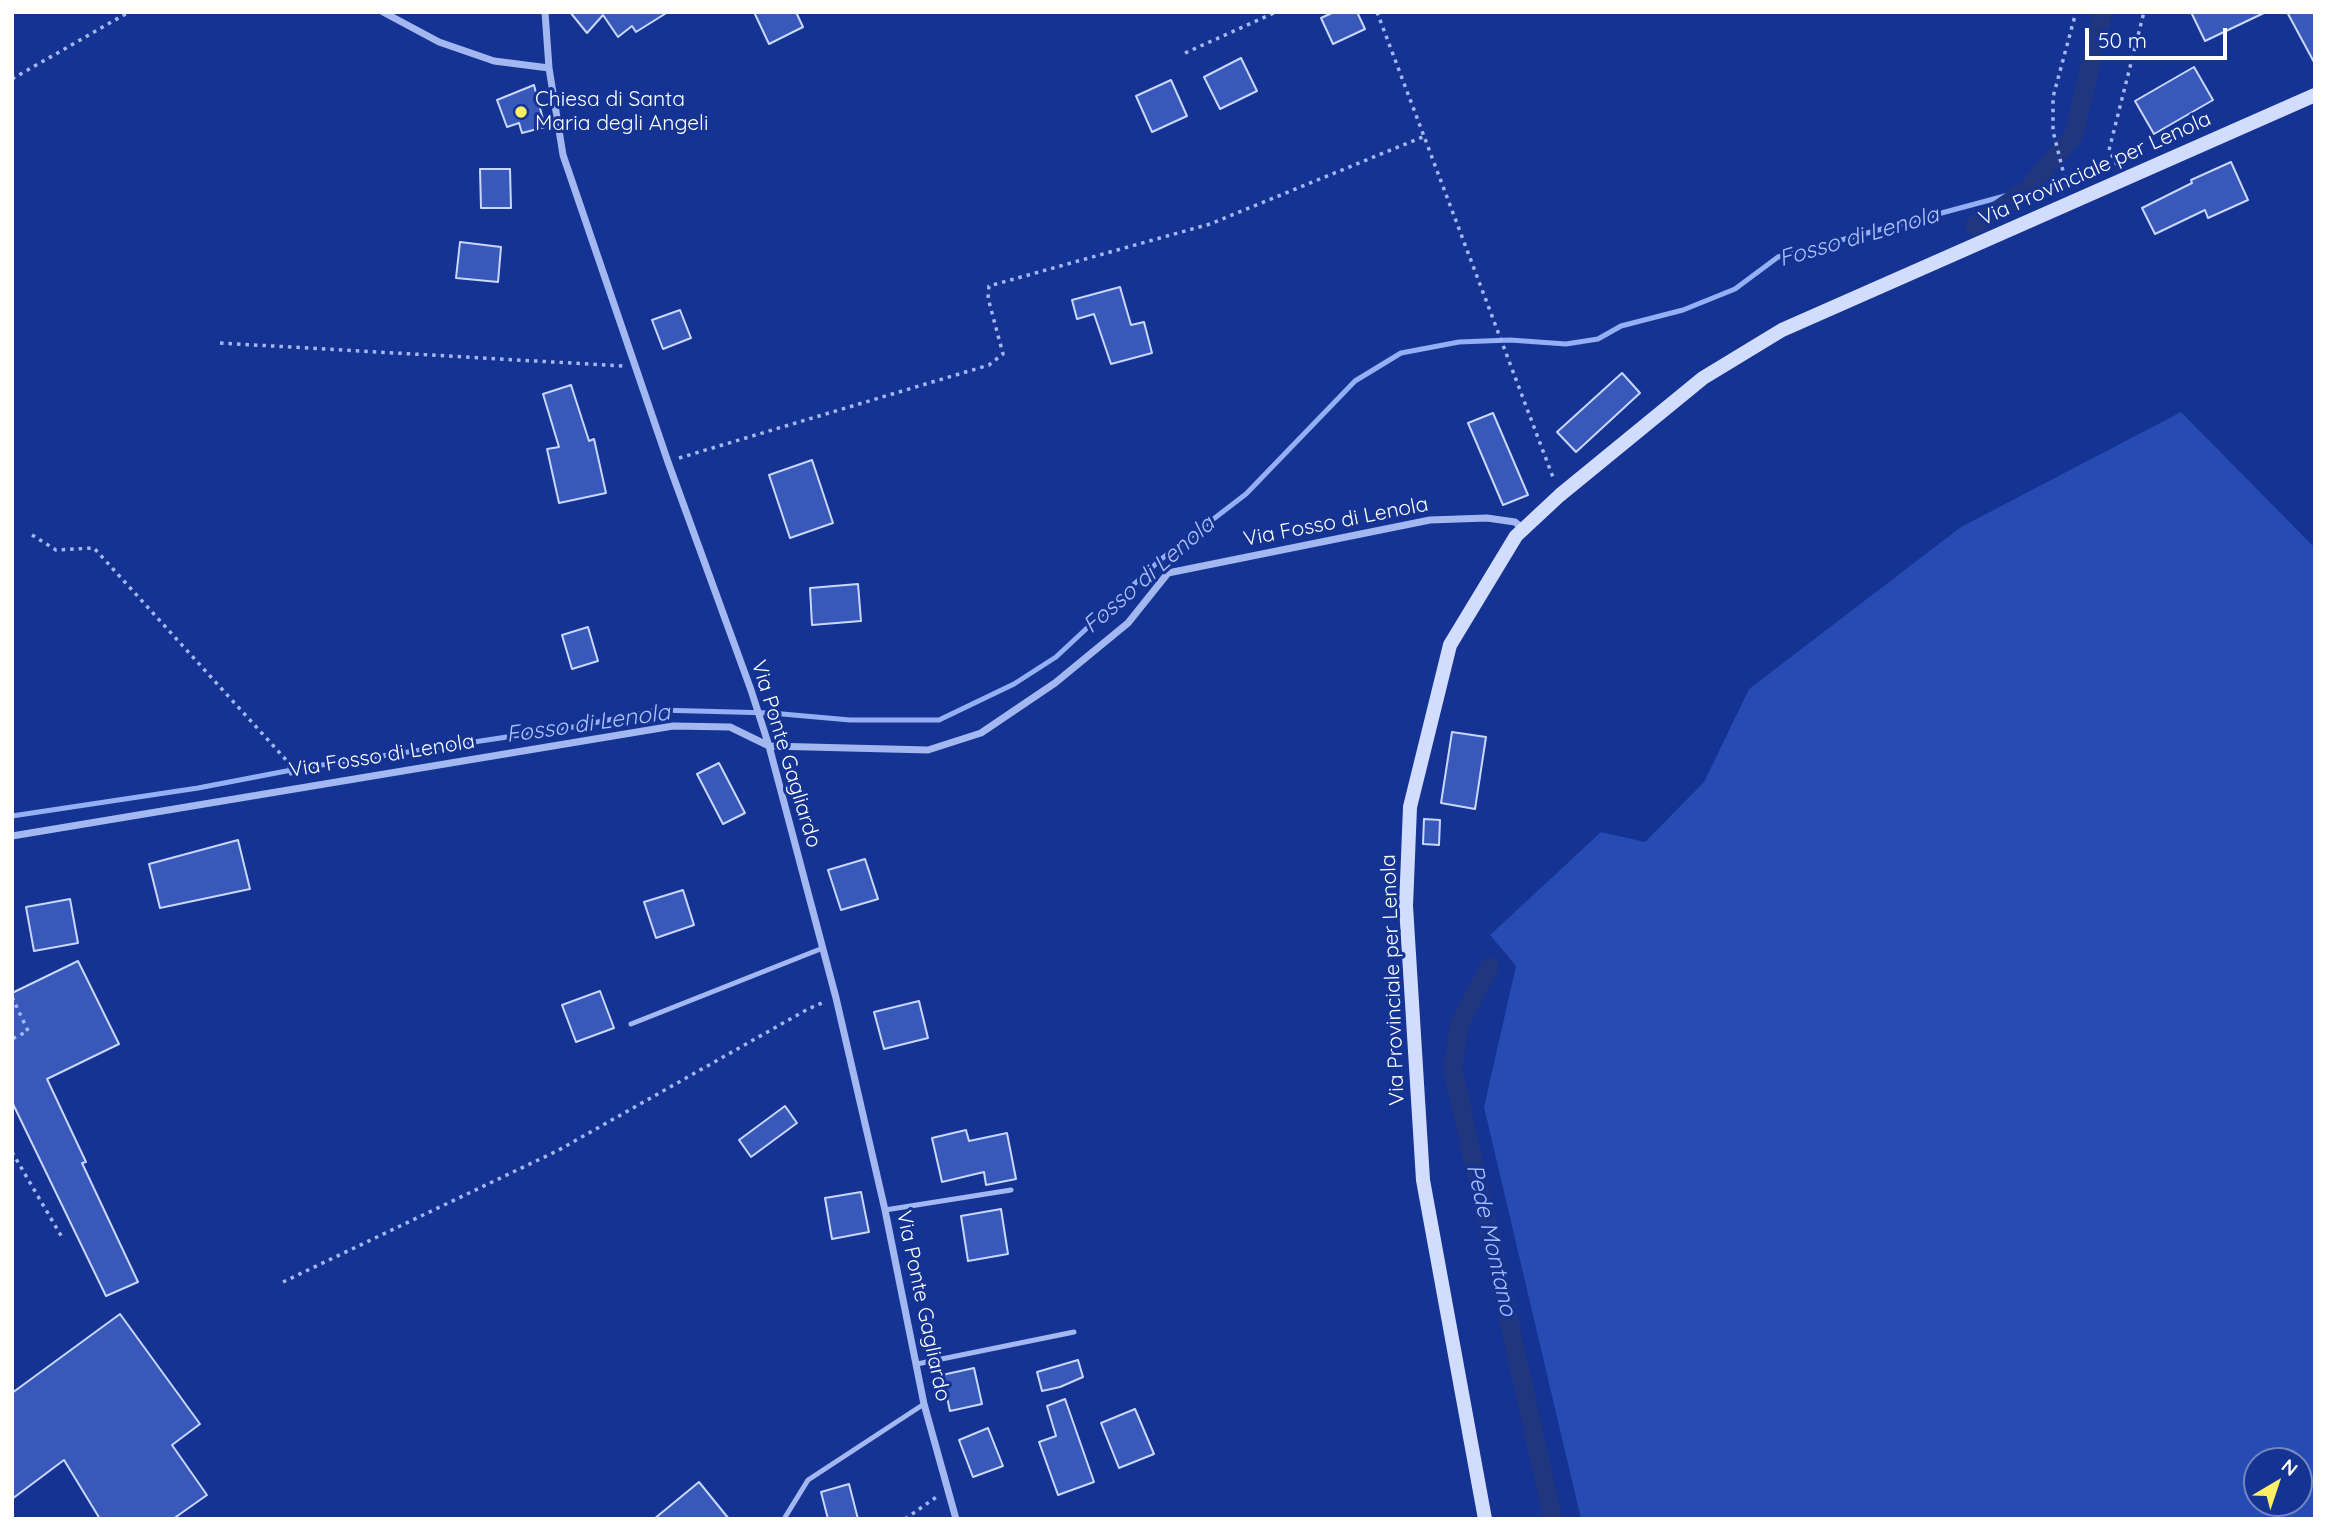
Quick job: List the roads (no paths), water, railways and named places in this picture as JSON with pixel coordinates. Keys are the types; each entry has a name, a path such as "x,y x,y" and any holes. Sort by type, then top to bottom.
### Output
{"main road":[{"name":"Via Provinciale per Lenola","path":"1485,1519 1423,1180 1406,906 1410,807 1450,645 1516,536 1560,495 1703,378 1782,330 2315,96"}],"street":[{"path":"383,12 439,42 494,61 549,68"},
{"name":"Via Ponte Gagliardo","path":"545,12 549,68 562,155 769,746 836,998 885,1210 924,1404 956,1519"},
{"name":"Via Fosso di Lenola","path":"12,836 673,726 730,727 769,746 928,750 981,733 1055,683 1128,623 1168,573 1430,520 1487,518 1515,522 1523,529"}],"lane":[{"path":"631,1024 823,948"},
{"path":"885,1210 1011,1191"},
{"path":"917,1364 1073,1332"},
{"path":"784,1519 808,1480 924,1404"}],"waterway":[{"name":"Fosso di Lenola","path":"1974,226 2027,190 2074,135 2103,12"},
{"name":"Fosso di Lenola","path":"12,816 573,727 658,710 771,713 850,720 939,720 1014,684 1056,657 1160,560 1246,494 1355,381 1401,353 1459,342 1510,340 1566,344 1598,339 1621,326 1683,310 1735,289 1778,257 2027,190"},
{"name":"Pede Montano","path":"1490,966 1459,1025 1453,1070 1553,1519"}],"place":[{"name":"Chiesa di Santa Maria degli Angeli","path":"521,112"}]}
